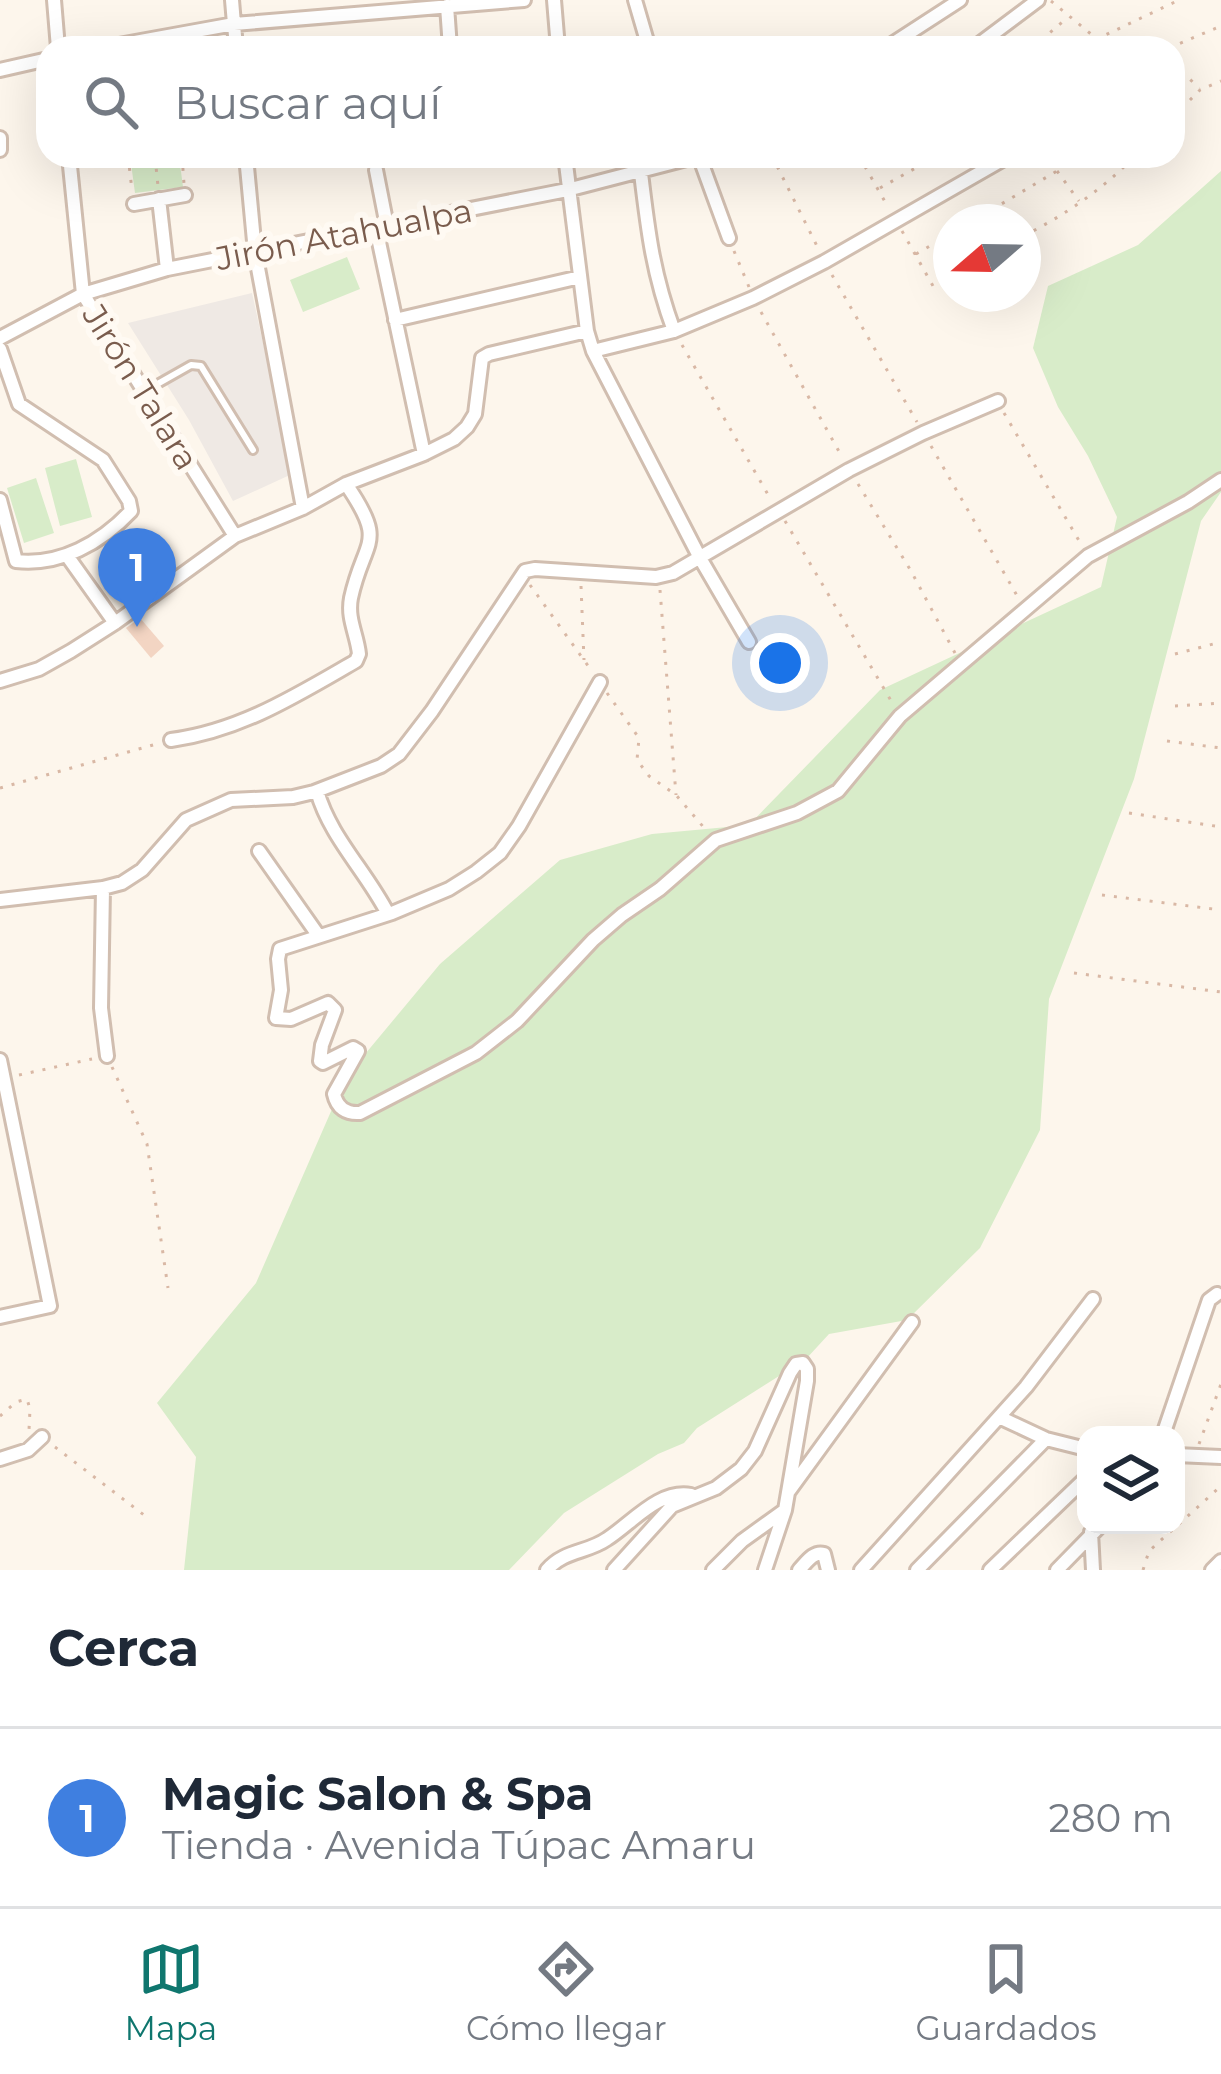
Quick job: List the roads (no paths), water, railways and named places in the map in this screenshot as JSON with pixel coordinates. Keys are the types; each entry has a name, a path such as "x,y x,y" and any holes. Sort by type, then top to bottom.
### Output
{"street":[{"path":"54,0 57,36"},
{"path":"232,0 235,36"},
{"path":"179,36 234,24 524,0"},
{"path":"554,0 557,36"},
{"path":"635,0 646,36"},
{"path":"904,36 960,0"},
{"path":"990,36 1038,0"},
{"path":"447,6 449,36"},
{"path":"0,70 36,62"},
{"path":"0,138 0,150"},
{"name":"Jirón Talara","path":"70,168 82,294 235,536"},
{"path":"247,168 255,252 303,508"},
{"path":"566,168 593,351 700,558 749,641"},
{"name":"Jirón Atahualpa","path":"0,338 82,294 167,269 568,190 655,168"},
{"path":"703,168 729,238"},
{"path":"593,351 674,331 753,298 988,168"},
{"path":"376,170 395,320 424,454"},
{"path":"641,173 658,289 674,331"},
{"path":"134,203 185,195"},
{"path":"159,200 167,269"},
{"path":"395,320 580,277"},
{"path":"0,682 39,669 115,623 235,536 454,439 475,414 482,358 587,331"},
{"path":"0,349 19,404 103,460 129,501 130,511 68,557 27,562 16,561 0,500"},
{"path":"0,901 122,884 142,870 186,820 231,800 317,791 382,766 399,754 432,711 522,574 535,569 673,573 849,470 998,401"},
{"path":"0,412 19,404"},
{"path":"599,682 500,853 449,889 280,949 276,1018 291,1019 328,1003 335,1010 319,1057 323,1063 353,1048 358,1051 334,1094 336,1103 350,1114 360,1114 476,1053 517,1021 592,940 716,840 797,813 838,791 900,716 1088,556 1221,480"},
{"path":"171,740 226,729 356,661 359,653 350,625 350,601 370,545 370,529 365,511 346,484"},
{"path":"68,557 115,623"},
{"path":"317,791 332,831 375,888 388,914"},
{"path":"259,851 318,935"},
{"path":"104,889 101,1008 107,1056"},
{"path":"0,1060 50,1306 0,1317"},
{"path":"0,1138 16,1136"},
{"path":"1166,1426 1209,1300 1217,1294"},
{"path":"861,1570 1026,1387 1093,1299"},
{"path":"787,1494 912,1322"},
{"path":"614,1570 672,1506 716,1488 741,1469 755,1451 790,1373 803,1363 807,1381 787,1494 765,1570"},
{"path":"999,1417 1046,1439 1077,1447"},
{"path":"0,1460 28,1450 42,1438"},
{"path":"916,1570 1046,1439"},
{"path":"1185,1455 1221,1457"},
{"path":"990,1570 1077,1487"},
{"path":"547,1570 564,1555 604,1542 672,1495 698,1497"},
{"path":"713,1570 784,1510"},
{"path":"1057,1570 1090,1534"},
{"path":"1094,1570 1096,1534"},
{"path":"799,1570 820,1552 828,1570"},
{"path":"1212,1570 1221,1561"}],"lane":[{"path":"145,391 191,364 201,366 253,450"}],"place":[{"name":"Magic Salon & Spa","path":"137,627"}]}
